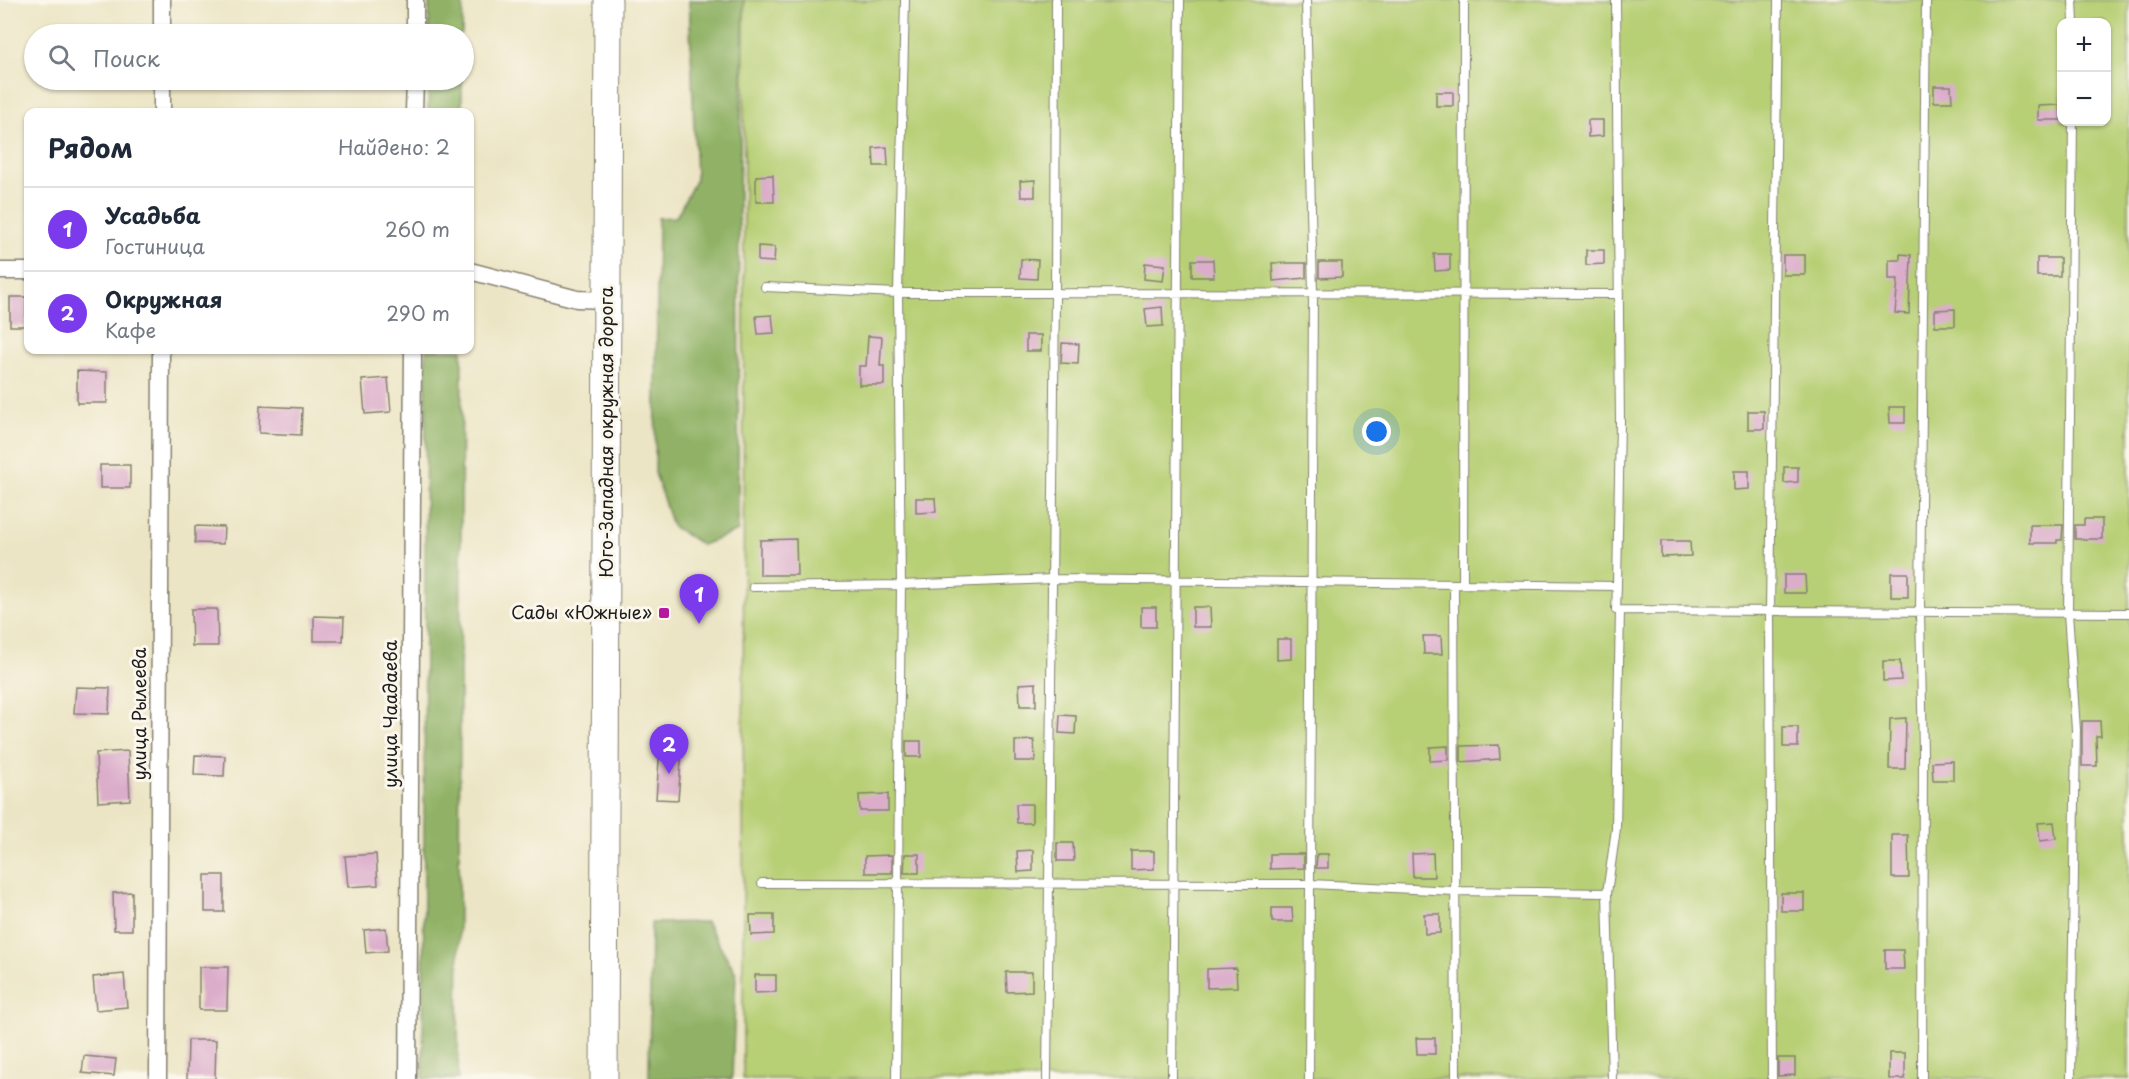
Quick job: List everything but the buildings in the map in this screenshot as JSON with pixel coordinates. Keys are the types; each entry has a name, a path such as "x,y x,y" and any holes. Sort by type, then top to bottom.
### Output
{"highway":[{"name":"Юго-Западная окружная дорога","path":"604,1079 608,0"}],"street":[{"path":"162,0 162,24"},
{"path":"415,0 415,24"},
{"path":"162,90 162,108"},
{"path":"414,108 415,90"},
{"path":"0,271 24,271"},
{"path":"474,272 577,299 607,300"},
{"name":"улица Рылеева","path":"159,1079 162,354"},
{"name":"улица Чаадаева","path":"408,1079 413,354"}],"lane":[{"path":"896,1079 901,585 898,293 905,0"},
{"path":"1047,1079 1053,579 1056,0"},
{"path":"1172,1079 1180,0"},
{"path":"1306,0 1313,293 1309,1079"},
{"path":"1456,1079 1454,891 1465,294 1464,0"},
{"path":"1616,0 1619,294 1616,610 2129,613"},
{"path":"1772,1079 1770,611 1778,0"},
{"path":"1922,1079 1923,753 1920,612 1926,0"},
{"path":"2073,0 2074,18"},
{"path":"2071,1079 2076,730 2068,613 2073,126"},
{"path":"765,287 898,293 1619,294"},
{"path":"753,587 901,585 1053,579 1617,586"},
{"path":"1612,1079 1607,893 1616,829 1620,610"},
{"path":"762,883 1311,884 1454,891 1607,893"}],"green space":[{"path":"429,0 463,0 462,24 429,24"},
{"path":"689,0 744,0 739,194 738,531 702,545 672,526 655,473 658,218 676,217 696,179"},
{"path":"744,0 2129,0 2129,1079 743,1079"},
{"path":"429,90 462,90 462,108 428,108"},
{"path":"426,354 462,354 458,1079 423,1079"},
{"path":"706,922 736,973 732,1079 649,1079 651,923"}],"place":[{"name":"Сады «Южные»","path":"664,613"},
{"name":"Усадьба","path":"699,624"},
{"name":"Окружная","path":"669,774"}]}
